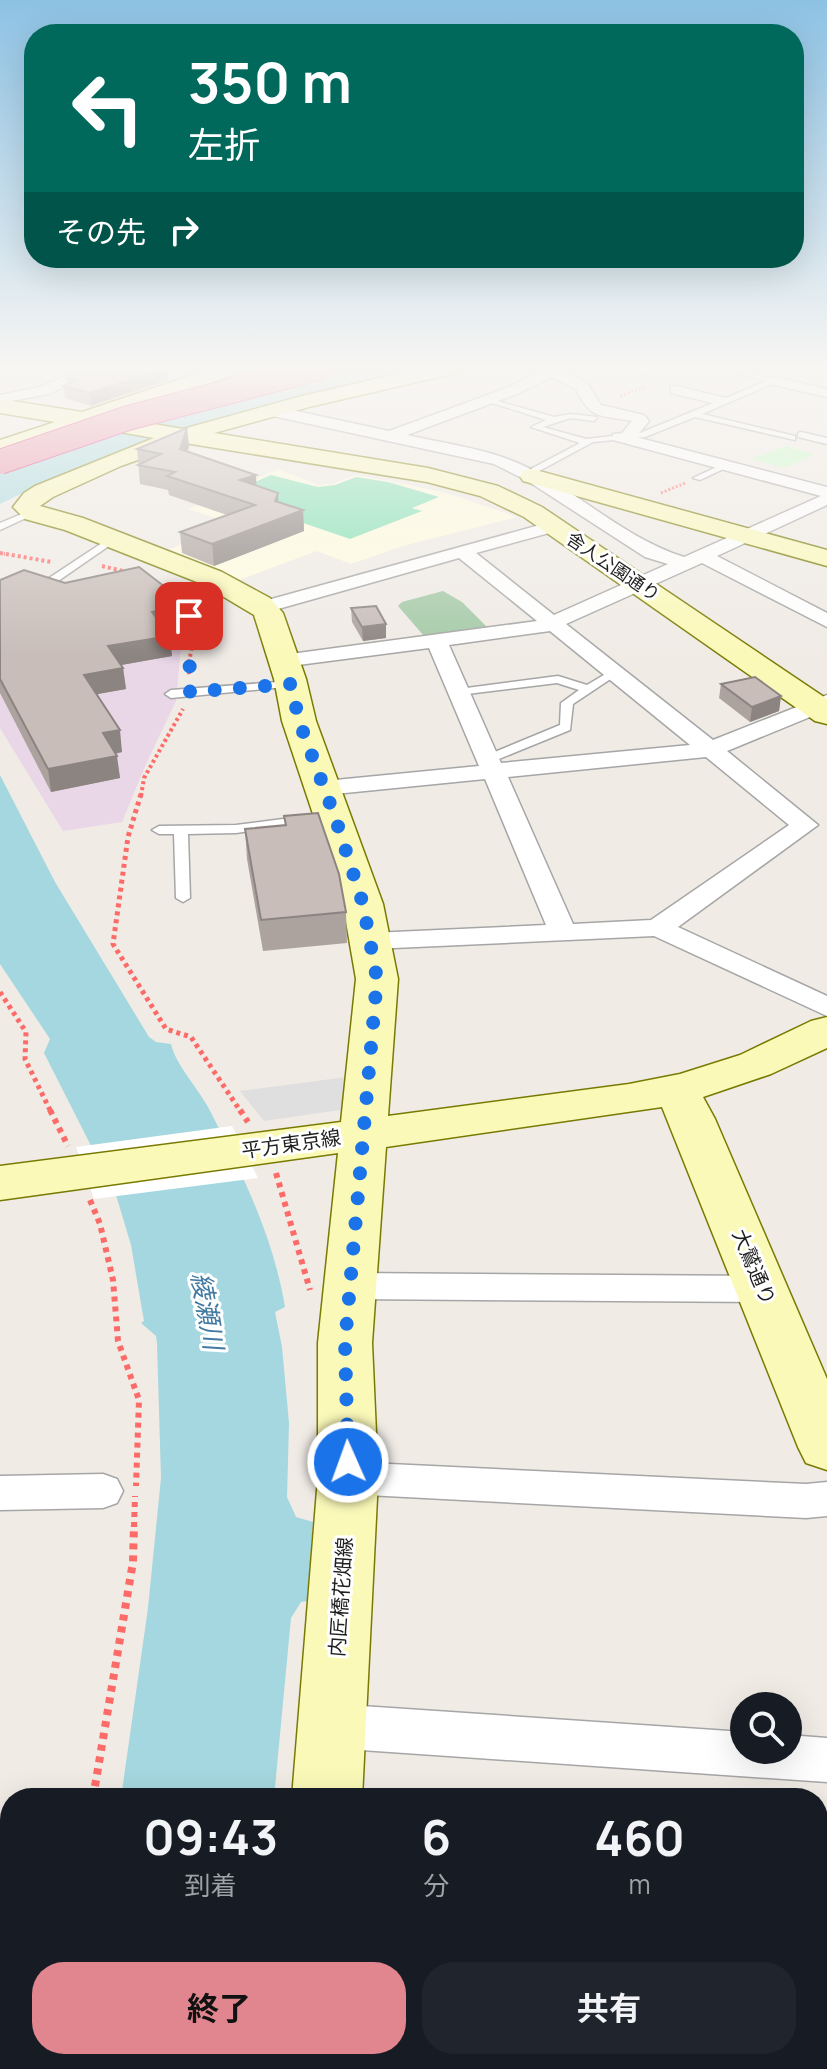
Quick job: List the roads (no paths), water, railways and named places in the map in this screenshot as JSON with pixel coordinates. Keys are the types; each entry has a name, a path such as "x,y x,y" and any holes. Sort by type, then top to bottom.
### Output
{"main road":[{"path":"106,465 36,496 27,504 32,513 74,524 220,581 264,607"},
{"name":"舎人公園通り","path":"363,465 444,478 502,497 554,526 824,708"},
{"path":"530,475 827,558"},
{"name":"内匠橋花畑線","path":"264,607 274,625 299,721 330,802 372,941 377,979 345,1343 348,1478 328,1788"},
{"name":"平方東京線","path":"0,1183 78,1163 248,1140 363,1135 578,1107 676,1090 744,1070 827,1030"},
{"name":"大鷲通り","path":"676,1090 692,1119 764,1289 827,1447"}],"street":[{"path":"505,465 530,475 652,553 695,560 827,621"},
{"path":"721,465 827,492"},
{"path":"287,672 436,640 553,624 827,499"},
{"path":"264,607 554,526"},
{"path":"463,552 805,825 658,928"},
{"path":"436,640 563,932"},
{"path":"330,802 492,765 710,750 824,708"},
{"path":"372,941 658,928 827,1007"},
{"path":"352,1286 764,1289"},
{"path":"348,1478 806,1501 827,1499"},
{"path":"0,1493 103,1491"},
{"path":"332,1726 827,1760"}],"lane":[{"path":"530,475 548,465"},
{"path":"697,478 726,466"},
{"path":"0,527 32,513"},
{"path":"44,586 111,541"},
{"path":"171,694 287,672"},
{"path":"492,765 566,727 567,703 614,672"},
{"path":"459,692 558,679 588,689"},
{"path":"159,830 236,829 330,802"},
{"path":"181,830 183,898"}],"water":[{"path":"23,465 89,465 0,504 0,474"},
{"name":"綾瀬川","path":"0,775 55,882 149,1037 156,1042 171,1044 182,1068 208,1107 254,1204 273,1254 285,1307 275,1312 282,1347 289,1423 287,1497 296,1517 313,1522 307,1601 301,1602 291,1618 275,1788 122,1788 148,1608 161,1478 156,1336 141,1323 144,1321 131,1245 116,1195 44,1053 50,1039 0,964"}]}
